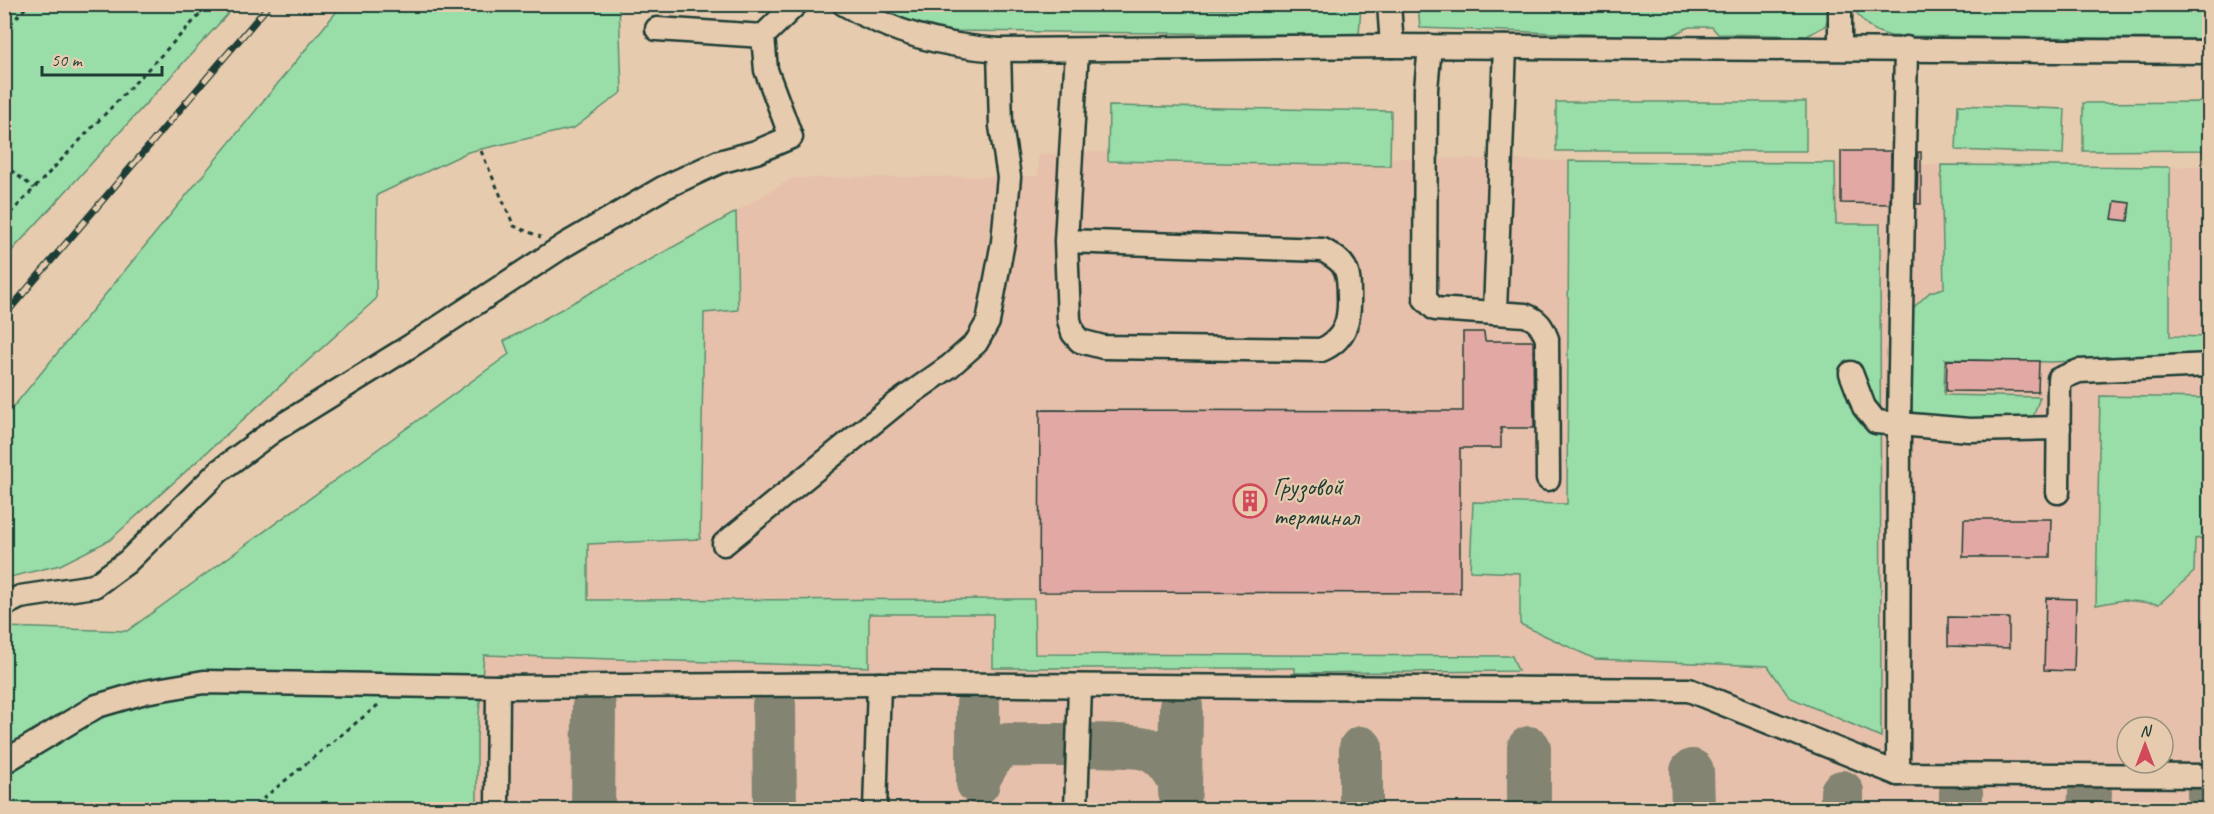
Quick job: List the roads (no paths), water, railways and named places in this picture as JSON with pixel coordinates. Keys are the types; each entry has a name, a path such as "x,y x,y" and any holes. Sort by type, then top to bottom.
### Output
{"street":[{"path":"657,29 763,36 796,4"},
{"path":"843,4 869,18 921,39 948,46 999,50 1430,46 2210,52"},
{"path":"1389,4 1392,46"},
{"path":"1840,4 1840,48"},
{"path":"4,605 20,597 94,586 127,561 219,471 273,431 412,345 565,245 663,188 719,162 756,152 791,137 766,70 763,36"},
{"path":"1430,46 1426,89 1425,299 1435,309 1516,313 1535,319 1547,339 1548,479"},
{"path":"1495,312 1505,47"},
{"path":"1898,774 1899,422 1906,48"},
{"path":"724,544 896,404 950,366 976,343 988,322 1003,242 1009,177 1001,126 999,50"},
{"path":"1066,241 1323,250 1345,267 1349,280 1350,316 1342,335 1333,345 1321,350 1103,347 1080,341 1073,333 1069,320 1066,241 1077,51"},
{"path":"2058,492 2059,379 2079,371 2210,365"},
{"path":"1851,373 1864,407 1876,422 1899,422 1969,430 2059,428"},
{"path":"4,762 97,706 145,692 204,682 498,687 879,684 1689,690 1898,774 2210,776"},
{"path":"875,810 879,684"},
{"path":"1076,810 1080,686"},
{"path":"497,810 498,687"}],"railway":[{"path":"4,316 270,4"}],"place":[{"name":"Грузовой терминал","path":"1250,501"}]}
